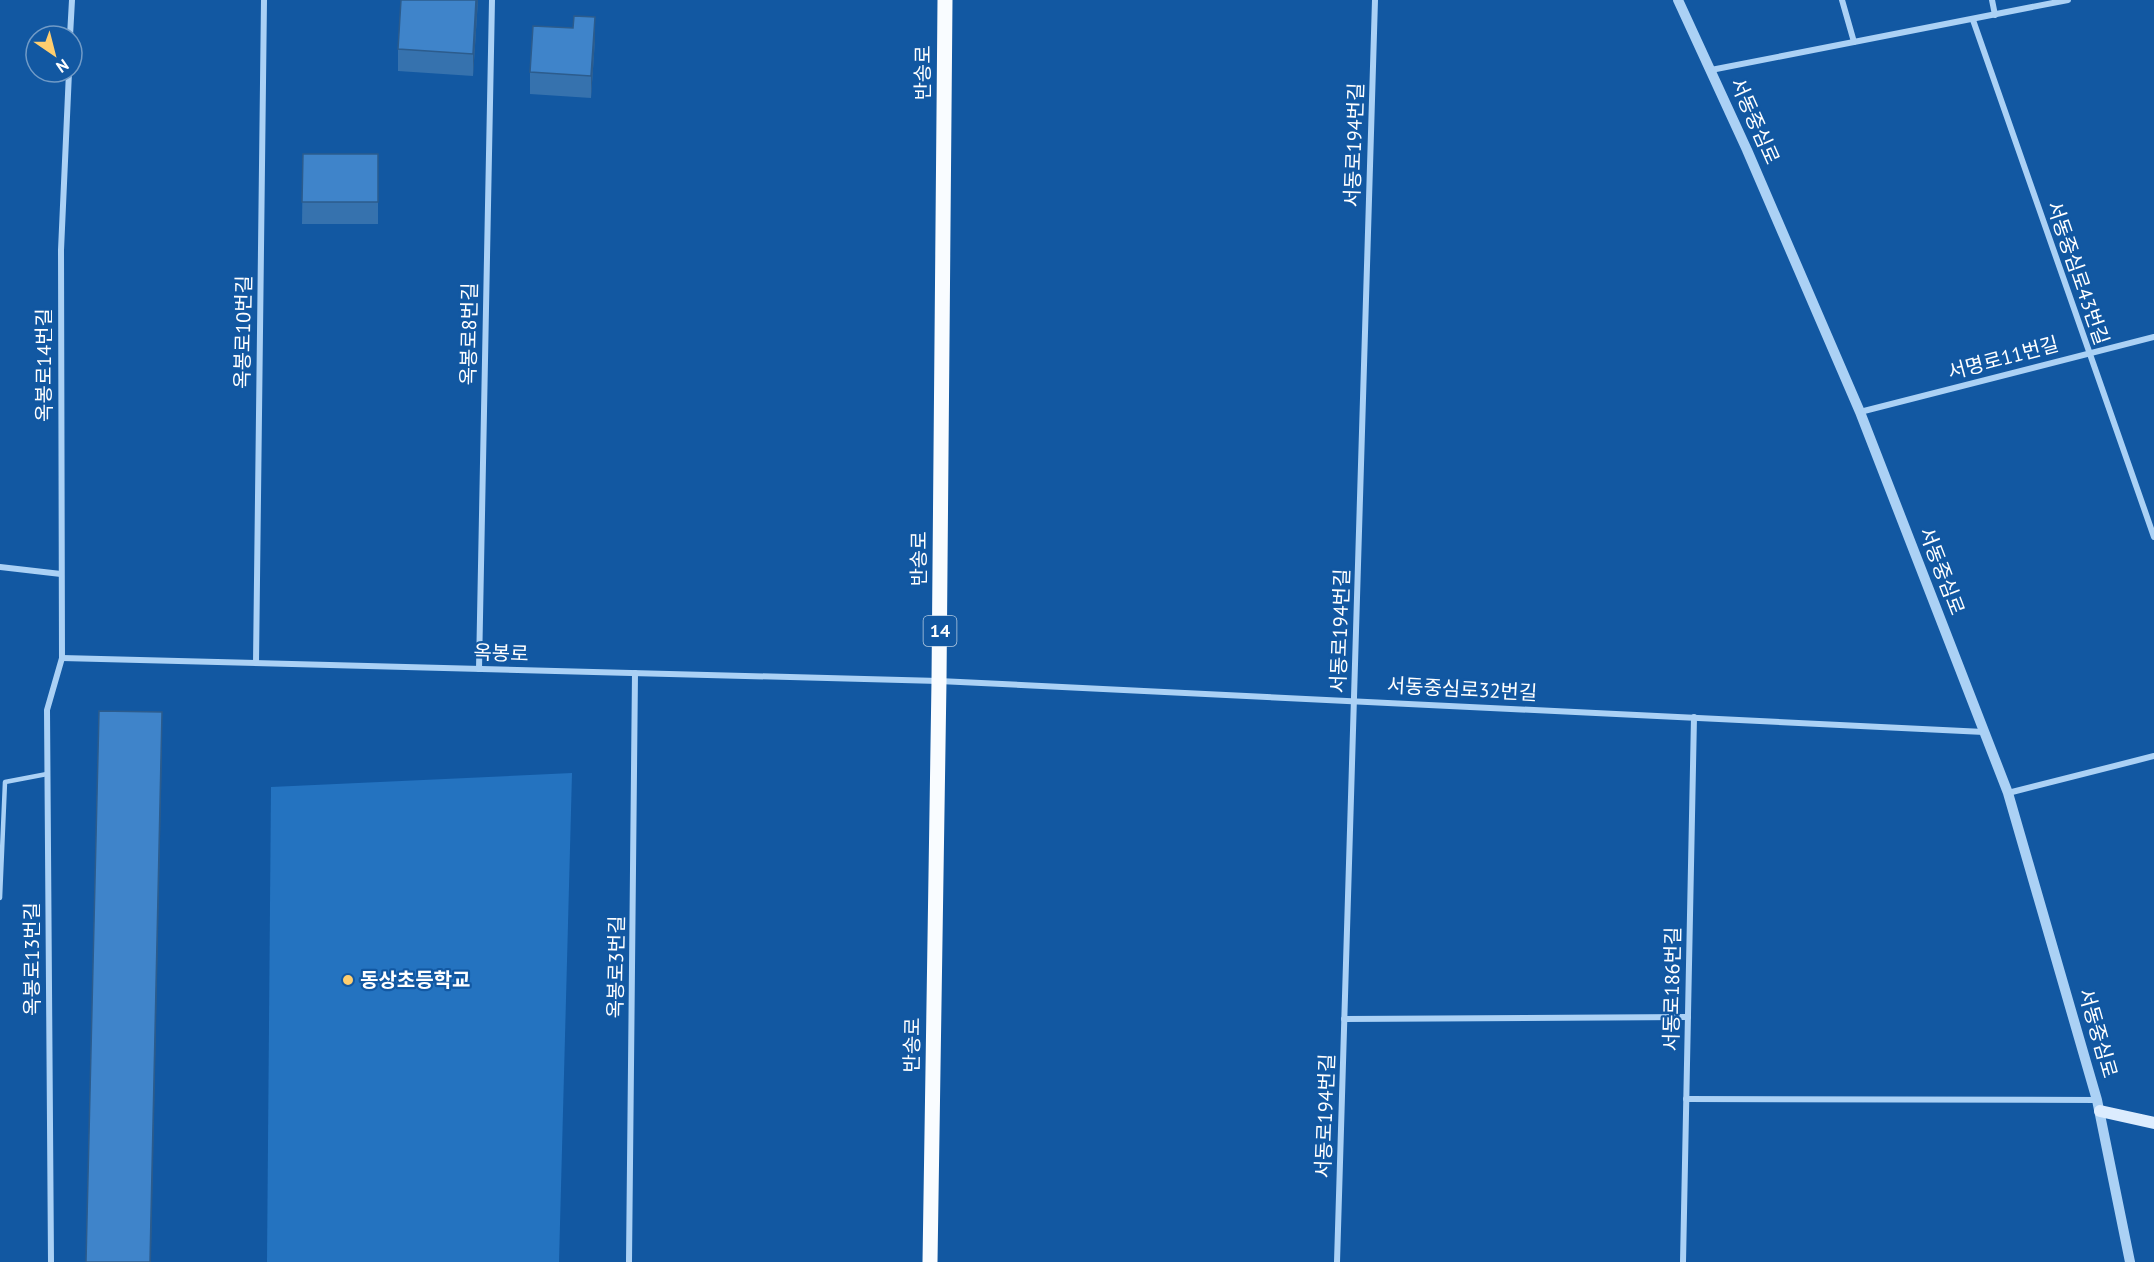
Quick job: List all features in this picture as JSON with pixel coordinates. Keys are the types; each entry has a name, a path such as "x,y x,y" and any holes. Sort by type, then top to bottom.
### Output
{"main road":[{"name":"반송로","path":"930,1262 939,681 945,0"},
{"name":"서동중심로","path":"2098,1106 2154,1123"}],"street":[{"path":"71,24 72,0"},
{"name":"옥봉로10번길","path":"255,663 264,0"},
{"name":"옥봉로8번길","path":"479,669 492,0"},
{"name":"서동로194번길","path":"1337,1262 1375,0"},
{"name":"서동중심로","path":"1678,0 1712,70 1860,412 2008,793 2098,1106 1686,1100"},
{"path":"1842,0 1854,42"},
{"path":"1992,0 1995,15"},
{"name":"서동중심로","path":"1712,70 2068,0"},
{"name":"서동중심로43번길","path":"1973,20 2154,537"},
{"name":"옥봉로14번길","path":"62,658 61,250 68,84"},
{"name":"서명로11번길","path":"1860,412 2154,337"},
{"path":"0,567 61,574"},
{"name":"옥봉로","path":"62,658 939,681"},
{"name":"옥봉로13번길","path":"51,1262 47,710 62,658"},
{"name":"옥봉로3번길","path":"629,1262 635,673"},
{"name":"서동중심로32번길","path":"939,681 1984,732"},
{"name":"서동로186번길","path":"1683,1262 1694,717"},
{"path":"2008,793 2154,756"},
{"path":"1344,1019 1688,1017"},
{"path":"2098,1106 2130,1262"}],"lane":[{"path":"0,898 5,782 47,774"}],"shaded area":[{"path":"572,773 559,1262 267,1262 271,787"}],"building":[{"path":"401,0 476,0 473,54 398,49"},
{"path":"574,16 595,17 591,76 530,72 533,26 573,28"},
{"path":"303,154 378,154 378,202 302,202"},
{"path":"99,711 162,712 150,1262 86,1262"}],"place":[{"name":"동상초등학교","path":"348,980"}]}
